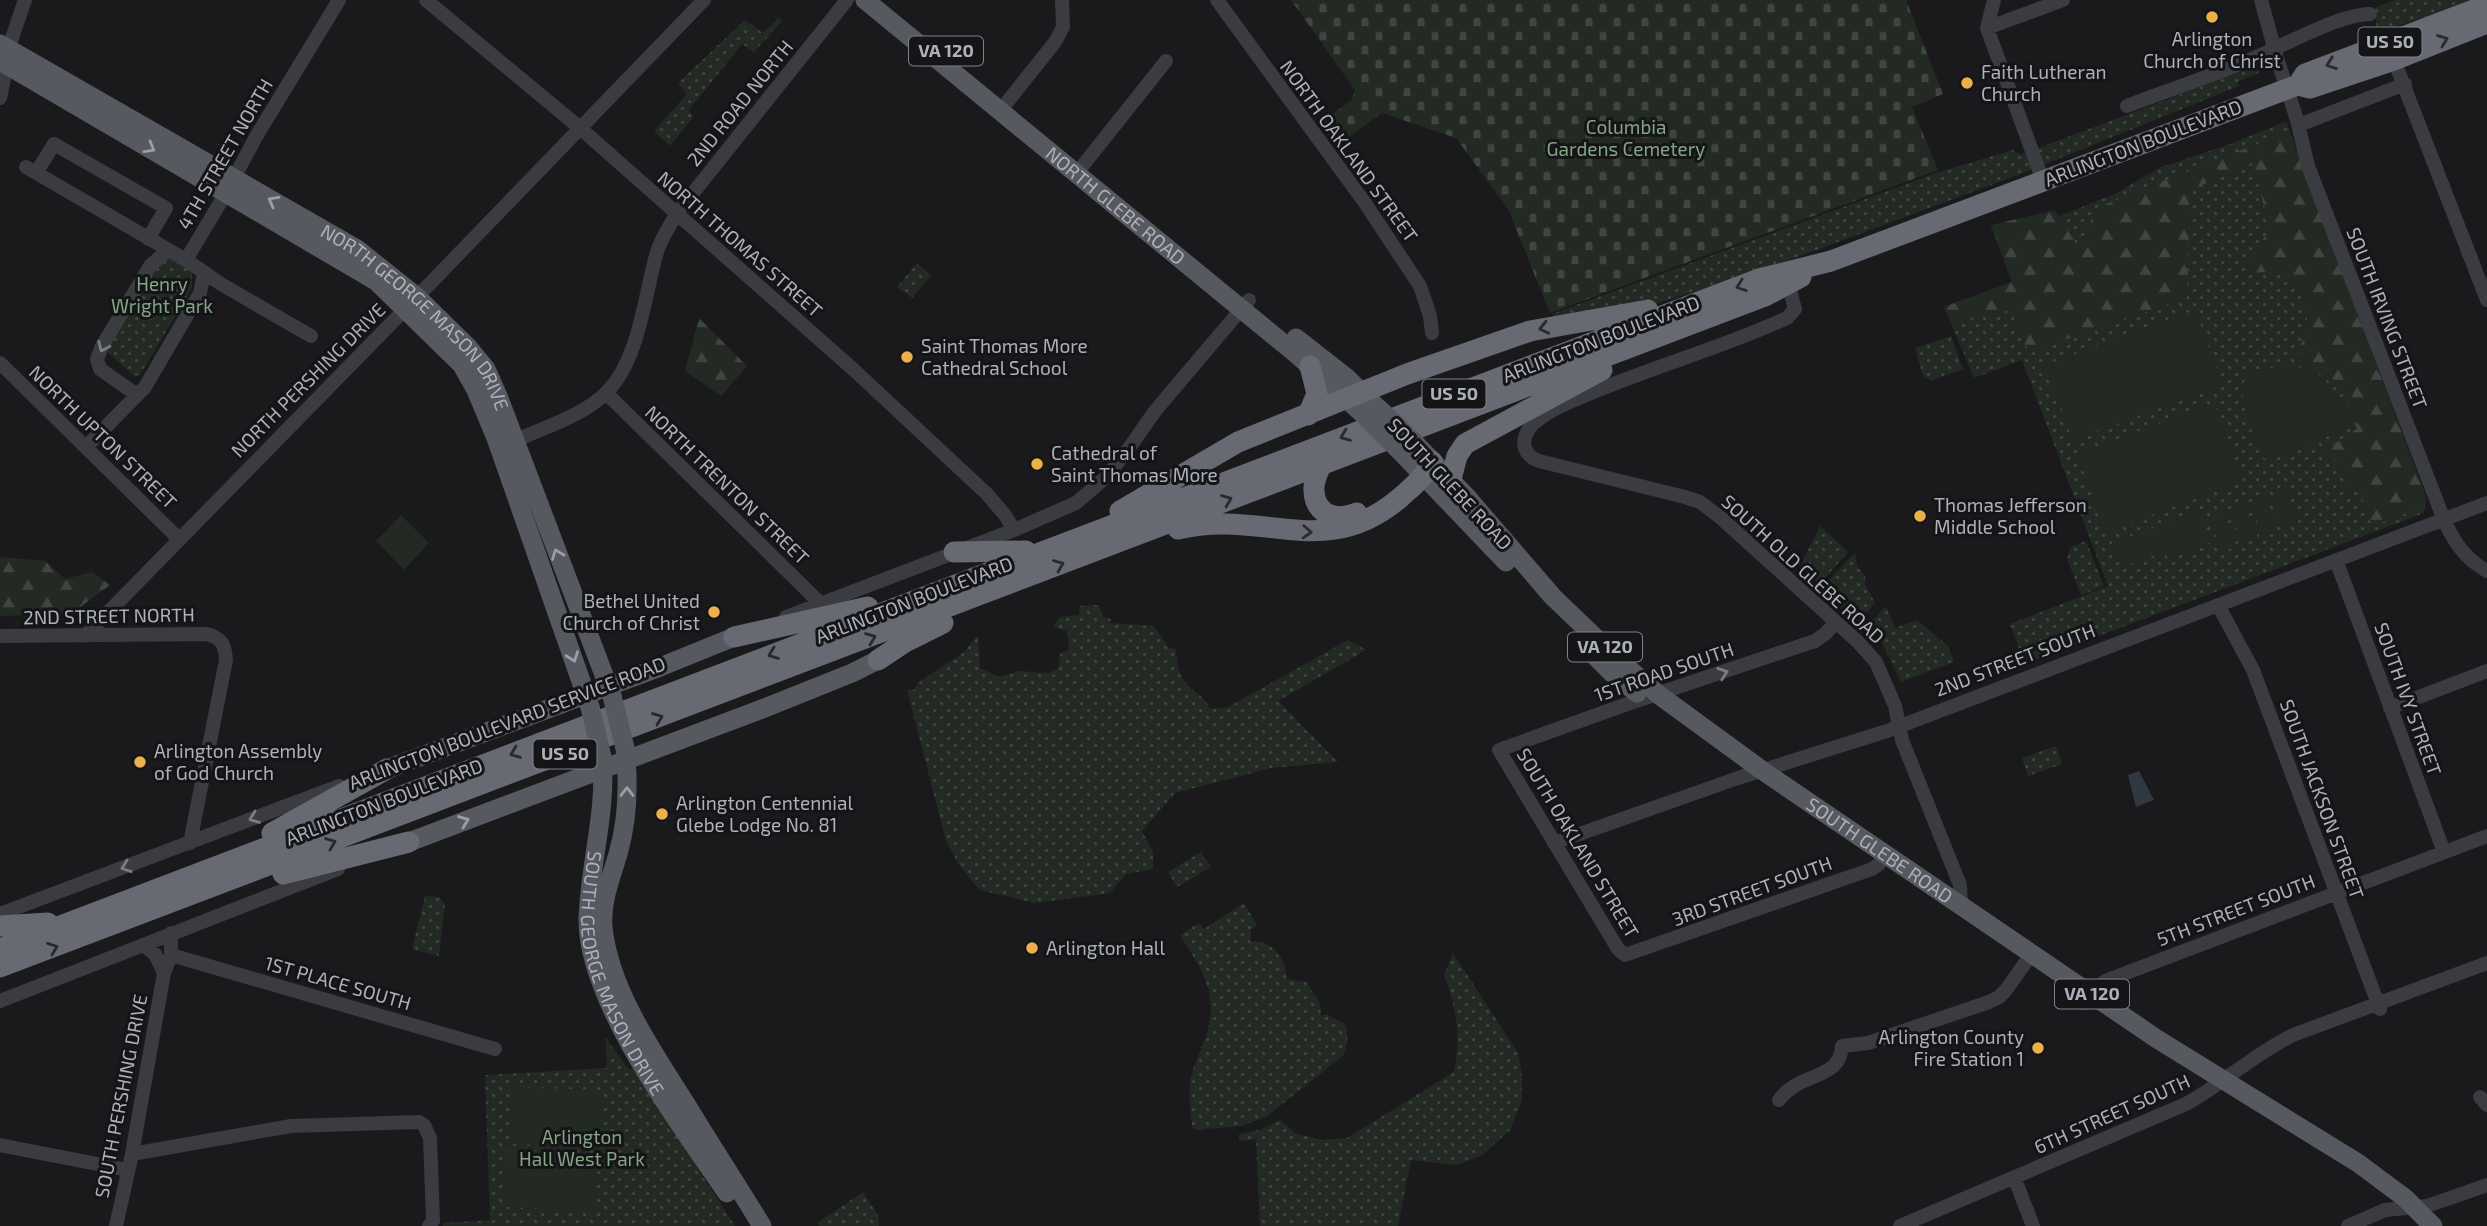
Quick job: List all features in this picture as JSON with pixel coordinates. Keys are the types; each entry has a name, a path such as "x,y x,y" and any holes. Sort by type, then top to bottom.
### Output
{"highway":[{"name":"ARLINGTON BOULEVARD","path":"0,967 1022,580 1087,543 1698,302 1759,279 1831,261 2285,90 2305,74 2487,5"},
{"name":"ARLINGTON BOULEVARD","path":"2285,90 2310,89 2394,60 2487,23"},
{"name":"ARLINGTON BOULEVARD","path":"0,949 1042,550 1087,543 1322,463 1765,296 1831,261"},
{"path":"1087,543 1228,447 1308,415 1363,404 1530,331 1698,302"},
{"path":"1451,479 1457,456 1465,444 1605,368 1656,337"},
{"path":"1308,415 1317,394 1310,366"},
{"path":"1322,463 1315,482 1314,496 1321,509 1337,518 1353,515 1375,504 1424,468"},
{"path":"1087,543 1208,524 1245,523 1306,532 1339,529 1378,513 1424,468"},
{"path":"954,552 1042,550"},
{"path":"878,660 932,628 1013,591 1022,580"},
{"path":"734,637 928,595"},
{"path":"211,867 387,769"},
{"path":"107,928 296,870 410,842"},
{"path":"0,926 75,920"}],"main road":[{"name":"NORTH GLEBE ROAD","path":"865,0 1004,106"},
{"name":"NORTH GLEBE ROAD","path":"884,0 1004,106 1363,404"},
{"name":"NORTH GEORGE MASON DRIVE","path":"4,55 230,186 411,303 462,365 507,445 610,691 625,754"},
{"name":"NORTH GLEBE ROAD","path":"1245,304 1310,366 1363,404"},
{"name":"SOUTH GLEBE ROAD","path":"1363,404 1485,529 1612,673 1652,697 1757,773 2218,1086 2358,1163 2411,1215 2433,1226"},
{"name":"NORTH GEORGE MASON DRIVE","path":"507,445 588,700"},
{"name":"SOUTH GLEBE ROAD","path":"1424,468 1451,479 1485,529"},
{"name":"ARLINGTON BOULEVARD SERVICE ROAD","path":"387,769 588,700 734,637"},
{"path":"410,842 602,762 777,703 878,660"},
{"name":"SOUTH GEORGE MASON DRIVE","path":"588,700 602,762 602,809 589,922 592,955 602,988 653,1083 748,1226"},
{"name":"SOUTH GEORGE MASON DRIVE","path":"625,754 626,814 618,855 605,893 603,926 610,960 621,992 649,1042 762,1226"},
{"name":"SOUTH GLEBE ROAD","path":"1884,859 1961,905 2029,957"}],"street":[{"path":"0,98 4,55 25,0"},
{"name":"4TH STREET NORTH","path":"311,336 186,260 257,135 339,0"},
{"name":"NORTH THOMAS STREET","path":"426,0 580,128 957,464 996,503 1014,530"},
{"name":"NORTH PERSHING DRIVE","path":"85,636 704,0"},
{"name":"2ND ROAD NORTH","path":"507,445 577,413 606,393 622,373 631,353 658,248 677,214 847,0"},
{"path":"1004,106 1055,42 1063,27 1062,0"},
{"name":"NORTH OAKLAND STREET","path":"1217,0 1365,203 1420,286 1430,316 1432,333"},
{"path":"1994,0 1987,28 2043,181"},
{"path":"1987,28 2063,0"},
{"name":"SOUTH IRVING STREET","path":"2261,0 2308,166 2444,520 2455,544 2467,558 2487,571"},
{"path":"2127,106 2276,55 2354,16 2370,14"},
{"path":"2394,60 2487,300"},
{"path":"1080,169 1166,61"},
{"path":"2298,125 2405,84"},
{"path":"148,239 169,203 57,138 31,170 148,239 186,260"},
{"name":"4TH STREET NORTH","path":"137,395 100,369 97,359 150,266 168,250"},
{"path":"87,446 145,387 200,293 204,273"},
{"name":"SOUTH OLD GLEBE ROAD","path":"1788,284 1795,310 1787,318 1617,382 1541,417 1527,430 1524,440 1527,453 1535,460 1700,502 1836,622 1876,662 1895,706 1902,740 1961,885 1961,905"},
{"name":"ARLINGTON BOULEVARD SERVICE ROAD","path":"734,637 1014,530 1076,503 1091,491 1127,451 1155,411 1245,304"},
{"name":"NORTH UPTON STREET","path":"0,363 178,538"},
{"name":"NORTH TRENTON STREET","path":"606,393 821,604"},
{"name":"2ND STREET SOUTH","path":"1554,843 1899,726 2487,503"},
{"name":"SOUTH IVY STREET","path":"2336,560 2444,852"},
{"name":"SOUTH JACKSON STREET","path":"2218,605 2253,670 2379,1007"},
{"name":"1ST ROAD SOUTH","path":"1499,750 1815,641 1836,622"},
{"name":"2ND STREET NORTH","path":"0,636 217,636 225,646 226,660 190,843"},
{"path":"2390,708 2487,671"},
{"name":"SOUTH OAKLAND STREET","path":"1499,750 1618,949 1625,956"},
{"name":"ARLINGTON BOULEVARD SERVICE ROAD","path":"0,914 387,769"},
{"name":"5TH STREET SOUTH","path":"2089,999 2105,981 2487,836"},
{"path":"0,1001 410,842"},
{"name":"3RD STREET SOUTH","path":"1625,956 1872,869 1884,859"},
{"name":"SOUTH PERSHING DRIVE","path":"116,1226 132,1154 164,973 171,955 171,933"},
{"name":"SOUTH PERSHING DRIVE","path":"143,945 155,954 164,973"},
{"name":"1ST PLACE SOUTH","path":"171,955 495,1049"},
{"path":"1779,1100 1792,1086 1837,1065 1842,1058 1842,1046 1868,1043 1999,997 2029,957"},
{"name":"6TH STREET SOUTH","path":"1900,1226 2186,1104 2218,1086 2267,1048 2293,1035 2379,1007 2487,963"},
{"path":"132,1154 291,1126 414,1121 424,1125 430,1138 433,1221 429,1226"},
{"path":"0,1144 128,1170"},
{"path":"2014,1177 2033,1226"},
{"path":"2348,1226 2385,1210 2411,1215 2487,1185"}],"green space":[{"name":"Columbia Gardens Cemetery","path":"1291,0 1906,0 1943,94 1912,107 1938,170 1550,313 1508,209 1456,138 1382,113 1337,146 1320,123 1352,100 1355,90"},
{"path":"2395,0 2480,0 2377,32 2375,8"},
{"path":"778,18 782,21 754,52 742,44 689,110 693,117 670,146 654,131 687,94 678,83 745,20 763,33"},
{"path":"2264,63 2260,72 2238,82 2239,86 2026,172 1741,278 1651,305 1554,323 1552,314 1939,172 2013,150 2020,155"},
{"path":"2286,121 2426,497 2424,513 2025,664 2010,624 2108,586 2022,360 1974,378 1944,307 2012,282 1991,225 2057,217 2115,194 2159,168 2233,143"},
{"path":"2289,131 2426,497 2426,504 2419,503 2418,509 2372,526 2357,488 2348,489 2337,459 2324,461 2323,455 2328,448 2357,429 2344,392 2298,359 2307,322 2299,293 2289,281 2276,273 2243,273 2270,227 2252,163 2190,190 2187,298 2029,352 2010,310 1954,325 1944,307 2012,282 1991,225 2055,210 2079,249 2096,208"},
{"name":"Henry Wright Park","path":"166,255 192,272 192,288 140,375 134,376 106,351 155,259"},
{"path":"917,263 931,275 912,298 897,287"},
{"path":"2195,310 2223,385 2073,440 2045,365"},
{"path":"699,318 747,366 721,396 685,371"},
{"path":"1951,336 1963,369 1931,381 1923,376 1915,348"},
{"path":"2293,366 2323,380 2338,396 2354,425 2270,461 2264,458 2247,417 2244,384 2247,374 2266,368"},
{"path":"2214,403 2243,481 2106,532 2077,454"},
{"path":"2286,490 2298,523 2283,529 2270,496"},
{"path":"2266,497 2278,531 2263,536 2250,503"},
{"path":"2245,505 2258,538 2242,544 2230,511"},
{"path":"2200,511 2211,542 2168,559 2165,551 2121,568 2112,543"},
{"path":"2224,513 2237,546 2222,552 2209,518"},
{"path":"401,515 429,543 404,570 376,541"},
{"path":"1820,526 1848,552 1820,584 1800,566"},
{"path":"2086,541 2104,586 2081,595 2067,559 2071,547"},
{"path":"1855,552 1857,566 1865,576 1866,586 1875,603 1858,622 1821,589"},
{"path":"0,557 45,561 65,579 92,572 110,585 71,614 0,616"},
{"path":"1099,605 1103,617 1111,619 1110,623 1154,626 1169,648 1176,649 1182,677 1210,709 1228,707 1348,640 1366,650 1278,701 1338,762 1271,768 1175,793 1142,831 1153,852 1153,869 1126,874 1110,893 1035,903 979,890 958,863 946,841 907,690 914,690 918,683 964,652 978,635 980,668 999,677 1018,671 1049,673 1058,668 1060,654 1069,649 1068,632 1053,626 1060,617 1079,615 1080,606"},
{"path":"1886,606 1895,628 1917,620 1948,646 1954,662 1901,682 1883,645 1866,627"},
{"path":"2056,746 2062,764 2028,776 2022,758"},
{"path":"1201,852 1211,867 1177,887 1168,872"},
{"path":"425,896 439,897 445,904 439,956 412,949"},
{"path":"1244,903 1257,925 1251,929 1250,942 1265,943 1276,951 1284,964 1287,979 1306,982 1320,1003 1321,1016 1326,1014 1345,1025 1347,1043 1343,1056 1266,1117 1241,1126 1196,1130 1192,1127 1190,1086 1208,1029 1211,1010 1209,990 1203,974 1180,935 1199,923 1204,929"},
{"path":"1453,953 1518,1053 1522,1075 1522,1100 1510,1130 1481,1156 1456,1165 1411,1160 1398,1226 1260,1226 1256,1139 1239,1141 1239,1134 1260,1130 1280,1120 1295,1133 1322,1140 1347,1138 1454,1072 1456,1023 1444,975"},
{"name":"Arlington Hall West Park","path":"606,1038 628,1069 633,1069 735,1226 443,1226 443,1223 490,1220 485,1075 607,1068"},
{"path":"512,1087 601,1090 599,1147 510,1144"},
{"path":"507,1150 597,1154 595,1211 505,1207"},
{"path":"863,1192 879,1217 879,1226 819,1226 817,1223"}],"shaded area":[{"path":"2139,771 2154,800 2136,807 2128,775"}],"place":[{"name":"Arlington Church of Christ","path":"2212,17"},
{"name":"Faith Lutheran Church","path":"1967,83"},
{"name":"Saint Thomas More Cathedral School","path":"907,357"},
{"name":"Cathedral of Saint Thomas More","path":"1037,464"},
{"name":"Thomas Jefferson Middle School","path":"1920,516"},
{"name":"Bethel United Church of Christ","path":"714,612"},
{"name":"Arlington Assembly of God Church","path":"140,762"},
{"name":"Arlington Centennial Glebe Lodge No. 81","path":"662,814"},
{"name":"Arlington Hall","path":"1032,948"},
{"name":"Arlington County Fire Station 1","path":"2038,1048"}]}
